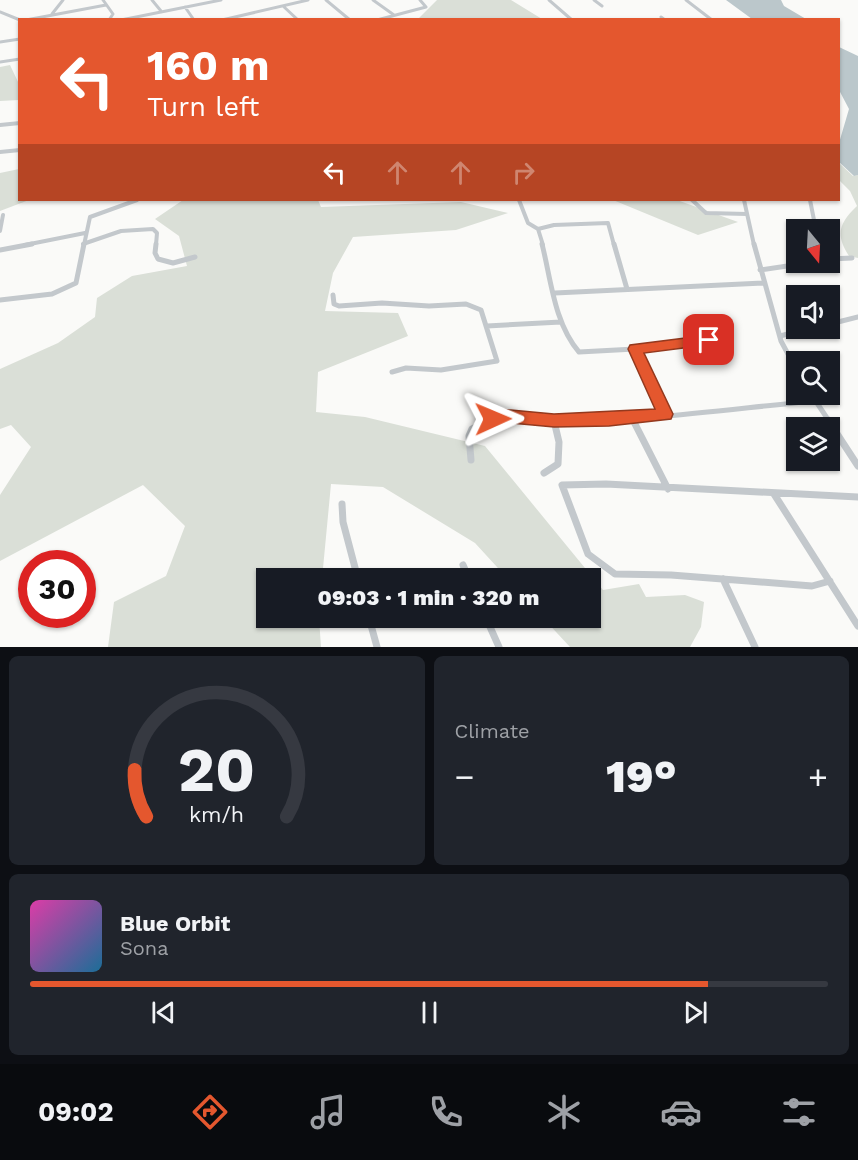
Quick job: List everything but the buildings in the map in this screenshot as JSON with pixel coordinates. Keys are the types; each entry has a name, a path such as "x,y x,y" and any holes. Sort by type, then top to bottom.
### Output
{"street":[{"path":"51,15 63,0"},
{"path":"103,0 113,14 110,18"},
{"path":"152,0 161,11"},
{"path":"130,18 221,0"},
{"path":"231,18 308,0"},
{"path":"326,0 348,18"},
{"path":"373,0 394,15"},
{"path":"384,18 426,7 427,5 420,0"},
{"path":"549,0 570,18"},
{"path":"594,0 602,6"},
{"path":"686,0 709,18"},
{"path":"36,18 106,5"},
{"path":"283,6 296,18"},
{"path":"185,7 193,18"},
{"path":"0,12 18,19"},
{"path":"0,42 18,39"},
{"path":"0,62 18,59"},
{"path":"0,125 18,123"},
{"path":"0,152 18,150"},
{"path":"0,300 52,294 70,287 79,276 85,233 92,215 134,201"},
{"path":"519,201 528,223 538,229 606,221 627,289"},
{"path":"693,201 706,213 747,214"},
{"path":"744,201 763,284 787,351"},
{"path":"810,201 814,219"},
{"path":"0,231 3,215"},
{"path":"84,244 108,234 153,229 157,233 155,253 158,259 173,263 195,257"},
{"path":"538,229 561,322 573,347 579,351 635,349 709,340"},
{"path":"0,250 85,233"},
{"path":"840,259 852,258"},
{"path":"760,270 786,266"},
{"path":"555,293 763,284"},
{"path":"333,296 334,304 339,306 382,303 429,306 469,304 481,310 497,361 441,370 406,368 392,372"},
{"path":"840,322 858,317"},
{"path":"487,326 561,322"},
{"path":"780,336 786,334"},
{"path":"635,349 665,414"},
{"path":"471,460 472,429 496,417 554,421 632,418 786,401"},
{"path":"817,405 858,466"},
{"path":"632,418 668,489"},
{"path":"544,473 558,464 560,434 554,421"},
{"path":"830,581 812,586 615,574 588,554 562,485 569,483 858,497"},
{"path":"774,494 858,626"},
{"path":"342,504 343,522 355,568"},
{"path":"723,579 755,647"},
{"path":"371,628 376,647"},
{"path":"490,628 499,647"}],"shaded area":[{"path":"437,0 511,0 540,18 419,18"},
{"path":"726,0 781,0 784,6 804,18 751,18"},
{"path":"840,47 858,56 858,175 854,176 840,163 840,140 849,109 840,92"},
{"path":"10,65 18,82 18,100 0,101 0,67"},
{"path":"840,164 853,176 858,175 858,258 849,256 841,235 846,218 857,206 850,191 840,181"},
{"path":"18,169 18,201 26,201 0,211 0,173"},
{"path":"182,201 318,201 321,207 461,202 508,213 456,230 353,237 333,273 325,311 398,313 408,336 318,372 316,412 365,417 485,446 585,568 498,568 475,543 383,487 331,484 323,568 256,568 256,628 320,628 321,647 108,647 114,602 166,576 185,526 143,485 0,561 0,495 31,447 11,425 0,429 0,369 58,343 95,317 97,298 132,276 187,266 179,236 155,219"},
{"path":"615,201 680,201 738,222 698,235"},
{"path":"639,584 646,597 685,595 704,602 701,627 690,647 570,647 552,628 601,628 601,588 603,590"}],"route":[{"path":"493,419 499,416 554,421 609,420 665,414 635,349 709,340"}]}
